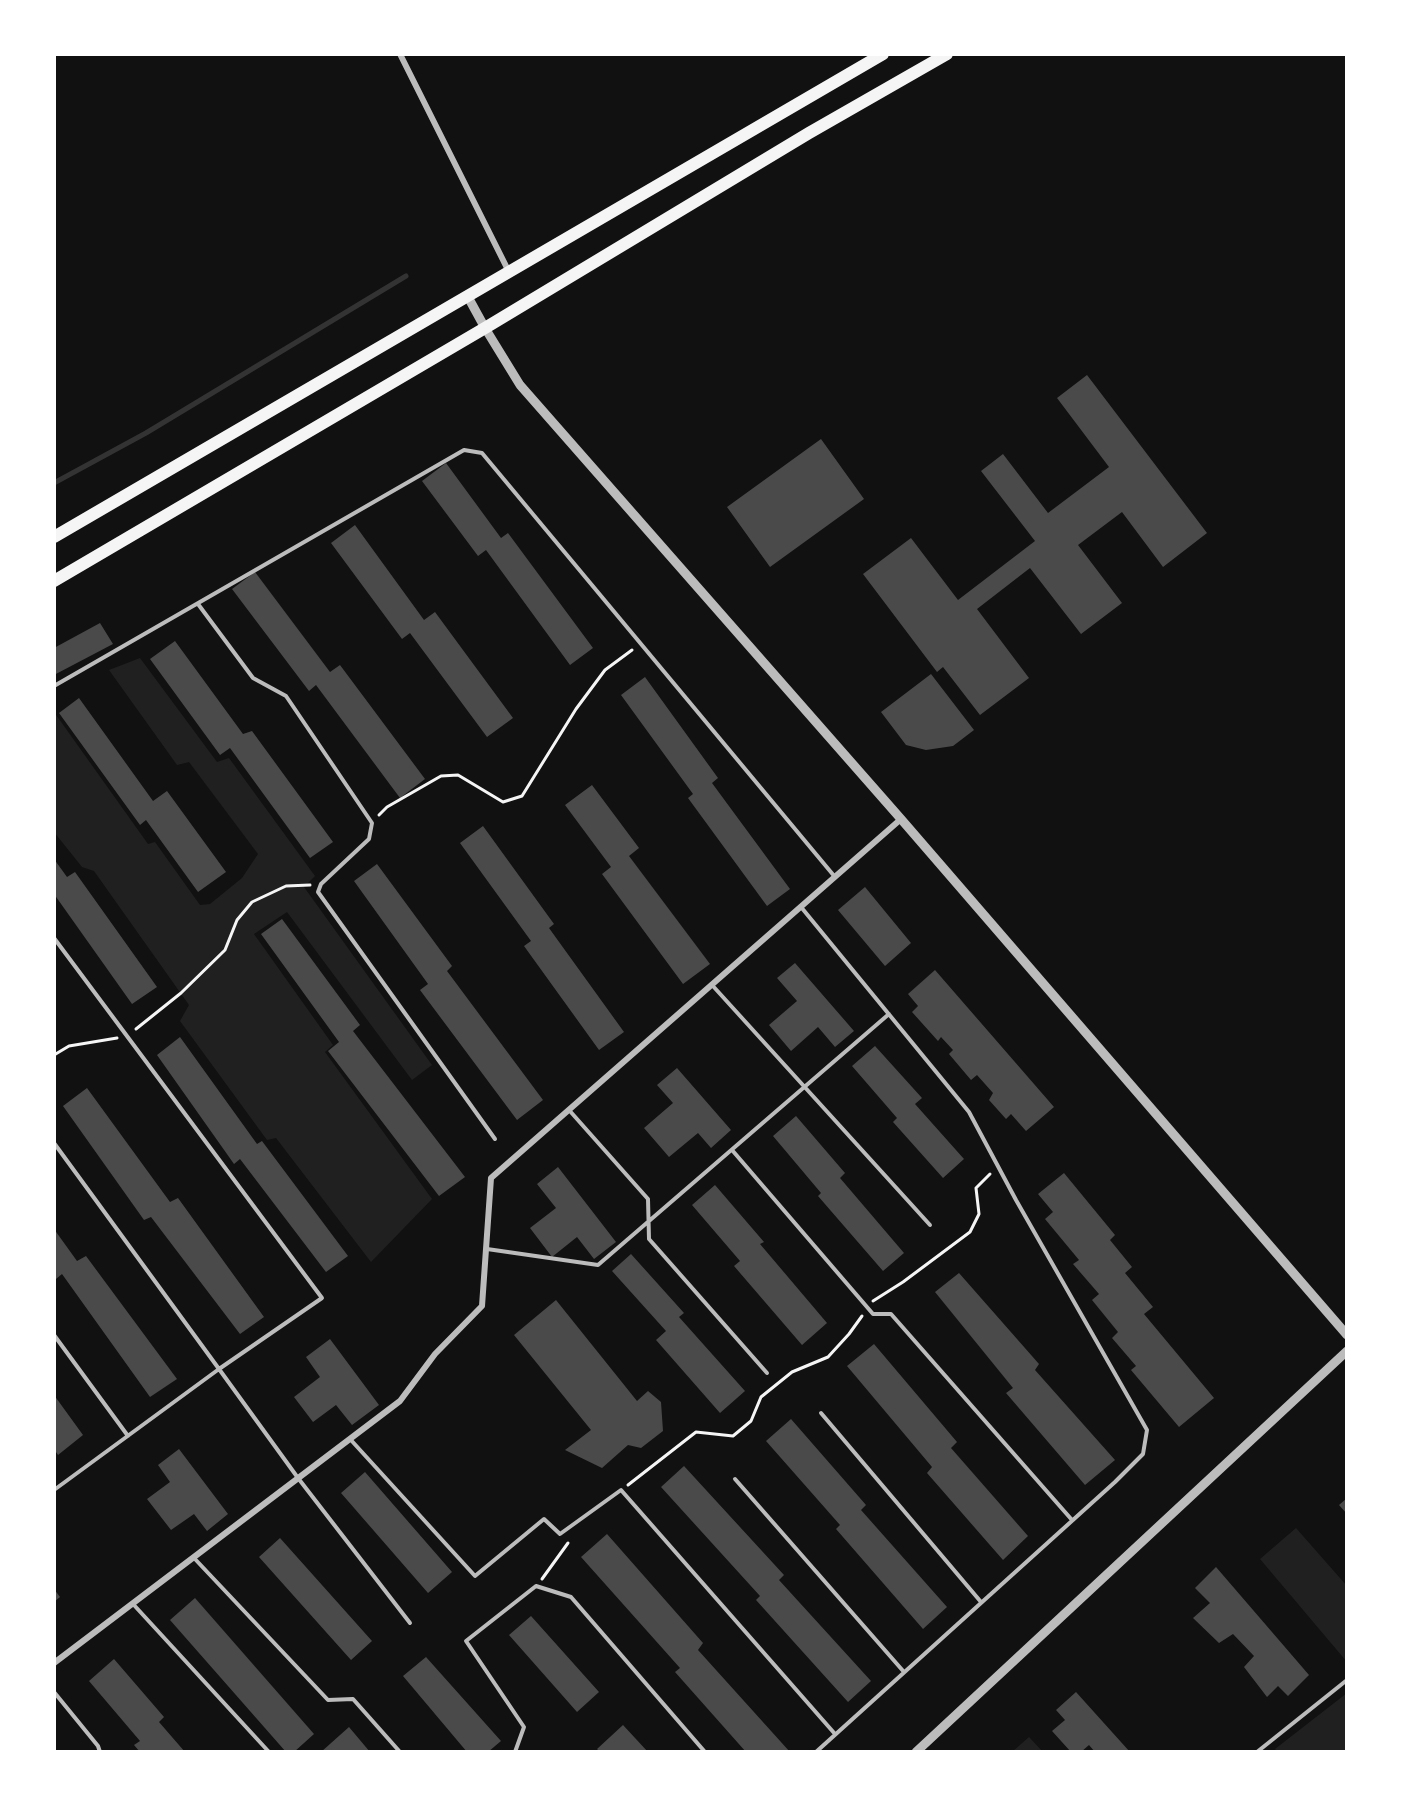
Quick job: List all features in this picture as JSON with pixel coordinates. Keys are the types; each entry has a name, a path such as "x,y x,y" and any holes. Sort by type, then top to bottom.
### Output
{"main road":[{"path":"54,537 883,54"},
{"path":"54,581 485,328 798,139 946,54"}],"street":[{"path":"400,54 509,272"},
{"path":"468,297 520,385 901,819 1347,1335"},
{"path":"54,1663 400,1401 435,1354 482,1306 491,1178 901,819"},
{"path":"916,1752 1347,1351"}],"lane":[{"path":"54,687 465,450 482,453 836,877"},
{"path":"198,603 253,678 286,696 372,823 369,839 321,884 318,892 495,1139"},
{"path":"801,907 969,1112 1016,1200 1147,1430 1143,1454 816,1752"},
{"path":"54,938 321,1298 219,1369 54,1490"},
{"path":"712,985 930,1225"},
{"path":"486,1249 598,1265 889,1014"},
{"path":"569,1110 648,1199 649,1239 767,1373"},
{"path":"54,1143 298,1479 410,1623"},
{"path":"732,1150 873,1314 891,1314 1072,1520"},
{"path":"54,1335 128,1436"},
{"path":"821,1413 981,1602"},
{"path":"350,1439 475,1576 544,1519 560,1534 621,1490 835,1734"},
{"path":"735,1479 904,1672"},
{"path":"194,1558 328,1700 353,1699 400,1752"},
{"path":"515,1752 524,1727 466,1641 536,1586 572,1597 705,1752"},
{"path":"133,1604 269,1752"},
{"path":"1257,1752 1347,1680"},
{"path":"54,1692 98,1746 100,1752"}],"path":[{"path":"372,823 387,807 441,776 458,775 503,802 522,796 576,709 605,670 641,643"},
{"path":"54,1055 69,1046 127,1036 181,993 225,950 237,920 252,902 286,886 321,884"}],"shaded area":[{"path":"140,658 217,762 229,758 315,876 304,887 432,1065 412,1080 287,912 254,934 333,1045 325,1052 432,1199 371,1262 276,1138 267,1140 180,1021 189,1005 94,871 82,867 54,832 54,712 148,844 155,842 200,905 210,904 242,878 258,854 189,762 177,765 109,670"},
{"path":"1296,1528 1347,1586 1347,1662 1260,1559"},
{"path":"1347,1693 1347,1752 1278,1752 1275,1749"},
{"path":"1029,1737 1043,1752 1012,1752"}],"building":[{"path":"1087,375 1207,533 1163,567 1122,512 1078,545 1122,603 1081,634 1030,568 977,609 1029,678 980,715 943,667 937,672 863,574 911,538 958,600 1035,541 981,471 1003,454 1048,513 1109,467 1057,398"},
{"path":"821,439 864,499 770,567 727,507"},
{"path":"446,463 501,538 508,533 593,648 570,665 486,550 478,556 422,481"},
{"path":"355,525 424,620 435,612 513,718 487,737 410,633 402,639 331,543"},
{"path":"255,572 330,672 340,665 425,779 400,798 316,685 309,691 232,589"},
{"path":"100,623 113,644 54,675 54,648"},
{"path":"175,641 243,734 252,731 333,842 310,858 230,748 220,755 150,659"},
{"path":"931,674 974,730 953,746 926,750 906,745 881,712"},
{"path":"645,677 718,778 712,783 790,889 767,906 688,798 693,794 621,695"},
{"path":"79,698 153,801 167,791 226,872 198,892 146,820 140,825 59,713"},
{"path":"592,785 639,848 629,856 710,964 683,984 602,874 611,867 565,805"},
{"path":"483,826 554,924 549,928 624,1032 599,1050 524,946 531,941 460,843"},
{"path":"54,859 67,877 75,872 157,987 132,1004 54,894"},
{"path":"377,864 452,966 447,971 543,1100 517,1120 420,990 428,984 354,881"},
{"path":"865,887 911,943 885,966 838,910"},
{"path":"282,919 360,1025 353,1031 465,1177 439,1196 328,1051 339,1042 261,934"},
{"path":"795,963 854,1031 835,1047 818,1027 791,1051 769,1025 797,1001 777,978"},
{"path":"935,970 1054,1107 1026,1131 1011,1114 1006,1119 989,1100 993,1093 977,1075 971,1080 949,1054 953,1050 941,1037 938,1041 912,1012 918,1006 908,994"},
{"path":"180,1037 257,1144 262,1141 348,1256 326,1272 240,1159 234,1164 157,1055"},
{"path":"875,1046 922,1098 915,1104 964,1159 943,1178 893,1122 897,1118 852,1066"},
{"path":"677,1068 731,1130 711,1148 698,1133 669,1157 644,1128 673,1103 657,1085"},
{"path":"87,1088 170,1202 178,1198 264,1317 240,1334 151,1217 144,1220 63,1106"},
{"path":"796,1116 845,1173 840,1178 904,1253 883,1271 818,1196 821,1193 773,1136"},
{"path":"558,1167 616,1242 594,1259 577,1237 552,1257 530,1228 556,1208 537,1184"},
{"path":"1064,1173 1115,1235 1110,1240 1132,1267 1125,1273 1153,1307 1144,1314 1214,1398 1179,1427 1131,1370 1136,1366 1112,1338 1118,1332 1092,1300 1099,1294 1073,1264 1079,1260 1045,1219 1053,1212 1038,1194"},
{"path":"715,1185 764,1242 760,1244 827,1323 802,1345 734,1266 740,1261 692,1205"},
{"path":"54,1229 77,1261 86,1256 177,1379 150,1397 62,1274 56,1279 54,1275"},
{"path":"631,1254 684,1313 679,1317 745,1391 720,1413 656,1340 666,1331 612,1271"},
{"path":"959,1273 1039,1364 1035,1370 1115,1460 1085,1485 1006,1393 1013,1388 935,1292"},
{"path":"556,1300 637,1401 648,1391 661,1402 663,1431 641,1448 628,1445 602,1468 565,1450 591,1430 514,1335"},
{"path":"330,1339 379,1405 352,1425 336,1405 313,1422 294,1397 320,1377 306,1357"},
{"path":"874,1344 957,1442 951,1448 1028,1536 1003,1560 927,1473 932,1467 847,1366"},
{"path":"54,1395 83,1435 58,1455 54,1449"},
{"path":"791,1419 866,1505 861,1510 947,1607 923,1629 836,1529 840,1525 766,1441"},
{"path":"179,1449 228,1514 207,1531 194,1514 171,1530 147,1499 170,1482 158,1465"},
{"path":"684,1466 784,1575 779,1580 871,1681 848,1702 756,1600 760,1596 661,1487"},
{"path":"365,1472 452,1572 428,1593 341,1493"},
{"path":"1347,1498 1347,1514 1339,1505"},
{"path":"607,1534 703,1643 698,1650 790,1752 746,1752 675,1672 680,1668 581,1557"},
{"path":"280,1538 372,1641 351,1660 259,1557"},
{"path":"1216,1567 1309,1675 1288,1696 1278,1686 1267,1697 1244,1667 1254,1656 1233,1634 1219,1643 1193,1618 1210,1603 1195,1588"},
{"path":"54,1589 60,1597 54,1602"},
{"path":"195,1598 314,1734 294,1752 286,1752 170,1620"},
{"path":"531,1616 599,1692 577,1712 509,1635"},
{"path":"426,1657 501,1741 488,1752 467,1752 403,1676"},
{"path":"114,1659 164,1717 159,1722 185,1752 140,1752 134,1745 140,1741 89,1681"},
{"path":"1076,1692 1130,1752 1095,1752 1089,1745 1081,1752 1071,1752 1052,1731 1065,1720 1056,1710"},
{"path":"623,1725 648,1752 600,1752 597,1749"},
{"path":"349,1727 370,1752 321,1752"}],"waterway":[{"path":"54,483 146,433 406,276"}]}
